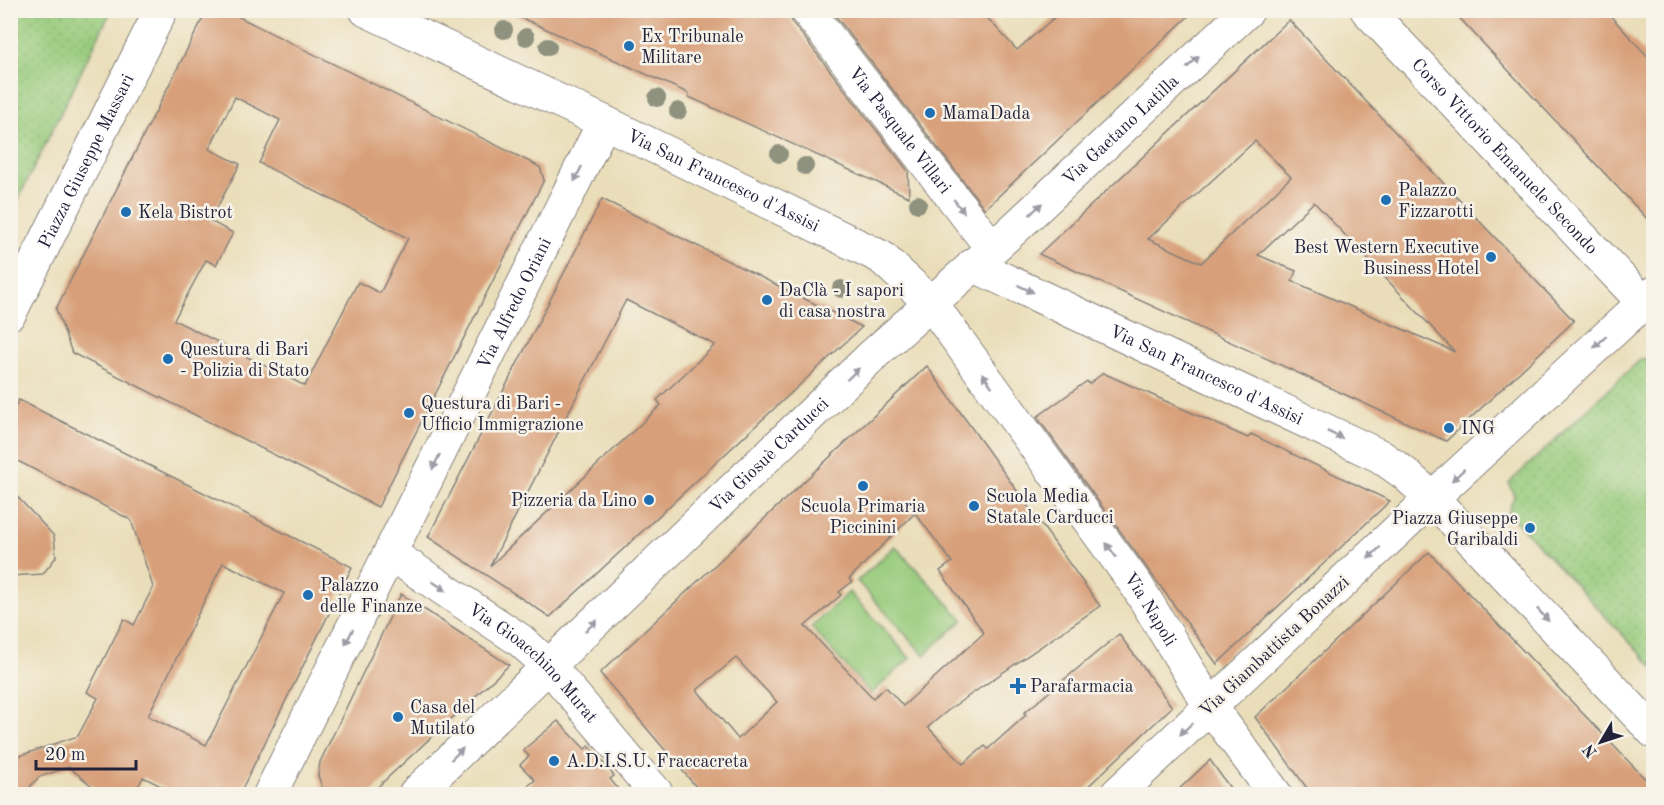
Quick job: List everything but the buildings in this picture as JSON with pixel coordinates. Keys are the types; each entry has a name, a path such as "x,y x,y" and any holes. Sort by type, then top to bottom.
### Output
{"street":[{"name":"Piazza Giuseppe Massari","path":"10,313 161,10"},
{"name":"Via San Francesco d'Assisi","path":"366,10 604,122 880,257 930,302 1021,427"},
{"name":"Via Pasquale Villari","path":"807,10 982,257"},
{"name":"Via Gaetano Latilla","path":"982,257 1248,10"},
{"name":"Corso Vittorio Emanuele Secondo","path":"1367,10 1648,298"},
{"name":"Via Alfredo Oriani","path":"270,795 604,122"},
{"name":"Via San Francesco d'Assisi","path":"982,257 1380,456 1404,473 1432,498"},
{"name":"Via Giosuè Carducci","path":"415,795 930,302 982,257"},
{"path":"1648,298 1432,498 1653,732"},
{"name":"Via Napoli","path":"1021,427 1137,586 1210,706 1275,795"},
{"name":"Via Giambattista Bonazzi","path":"1118,795 1432,498"},
{"name":"Via Gioacchino Murat","path":"391,554 520,640 549,666 657,795"}],"green space":[{"path":"10,11 111,11 11,214"},
{"path":"1654,358 1653,667 1508,513 1514,496 1509,483 1641,359"},
{"path":"895,546 963,620 924,655 857,581"},
{"path":"849,592 910,658 871,694 811,627"}],"place":[{"name":"Ex Tribunale Militare","path":"629,46"},
{"name":"MamaDada","path":"930,113"},
{"name":"Palazzo Fizzarotti","path":"1386,200"},
{"name":"Kela Bistrot","path":"126,212"},
{"name":"Best Western Executive Business Hotel","path":"1491,257"},
{"name":"DaClà - I sapori di casa nostra","path":"767,300"},
{"name":"Questura di Bari - Polizia di Stato","path":"168,359"},
{"name":"Questura di Bari - Ufficio Immigrazione","path":"409,413"},
{"name":"ING","path":"1449,428"},
{"name":"Scuola Primaria Piccinini","path":"863,486"},
{"name":"Pizzeria da Lino","path":"649,500"},
{"name":"Scuola Media Statale Carducci","path":"974,506"},
{"name":"Piazza Giuseppe Garibaldi","path":"1530,528"},
{"name":"Palazzo delle Finanze","path":"308,595"},
{"name":"Parafarmacia","path":"1018,686"},
{"name":"Casa del Mutilato","path":"398,717"},
{"name":"A.D.I.S.U. Fraccacreta","path":"554,761"}]}
